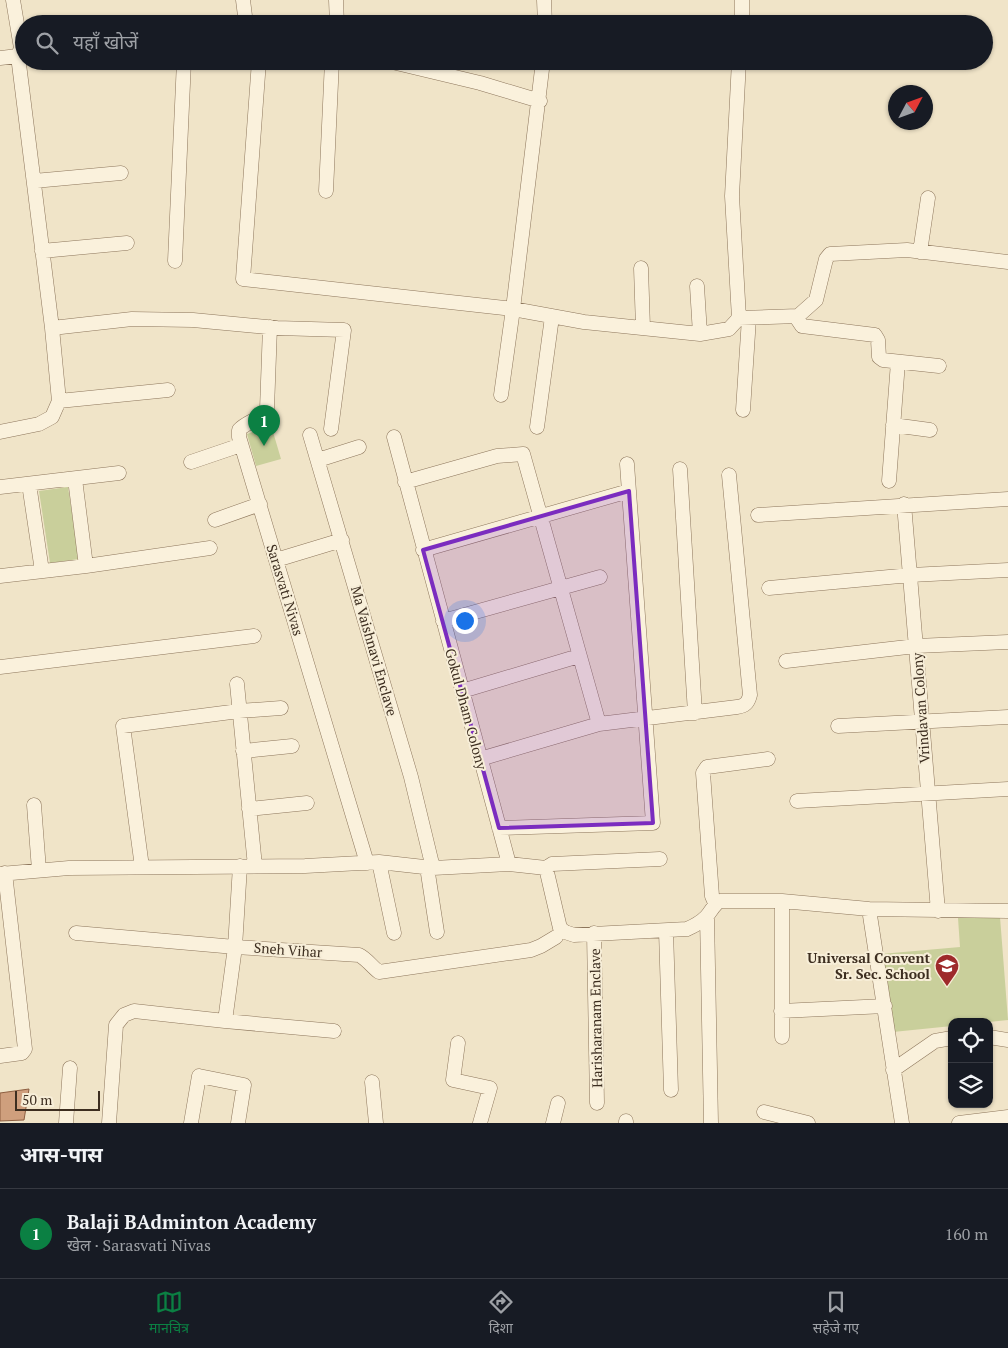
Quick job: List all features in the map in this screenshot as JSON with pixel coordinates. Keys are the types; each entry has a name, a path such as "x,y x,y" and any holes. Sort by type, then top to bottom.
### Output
{"street":[{"path":"13,0 15,15"},
{"path":"243,0 245,15"},
{"path":"336,0 337,15"},
{"path":"544,0 545,15"},
{"path":"742,0 742,15"},
{"path":"0,58 15,53"},
{"path":"0,432 39,424 52,417 59,401 23,70"},
{"path":"175,261 184,70"},
{"path":"258,70 243,279 514,309 552,317 700,334 729,329 744,318 796,317 816,300 826,258 830,254 907,250 1008,262"},
{"path":"326,191 332,70"},
{"path":"426,70 480,83 540,101"},
{"path":"501,394 514,309 542,70"},
{"path":"739,70 732,196 744,318 743,410"},
{"path":"34,180 121,173"},
{"path":"920,252 928,198"},
{"path":"42,251 127,243"},
{"path":"641,268 643,328"},
{"path":"698,286 700,334"},
{"path":"537,427 552,317"},
{"path":"796,317 802,326 875,335 878,340 880,359 939,366"},
{"path":"52,328 132,319 193,320 270,327 344,330 331,429"},
{"path":"191,462 241,445 239,430 242,426 262,416 267,409 270,327"},
{"path":"889,481 898,362"},
{"path":"59,401 168,390"},
{"path":"893,426 930,430"},
{"name":"Ma Vaishnavi Enclave","path":"310,435 411,777 430,867 437,932"},
{"name":"Gokul Dham Colony","path":"394,437 509,864"},
{"name":"Sarasvati Nivas","path":"241,445 394,933"},
{"path":"318,460 359,447"},
{"path":"405,482 497,456 522,454 599,724"},
{"path":"499,828 653,823 627,464"},
{"path":"680,469 695,712"},
{"path":"0,487 119,474"},
{"path":"480,759 599,724 744,706 750,695 729,475"},
{"path":"75,479 86,566"},
{"path":"29,484 42,571"},
{"path":"423,550 629,491"},
{"path":"758,515 904,504 1008,499"},
{"path":"215,520 260,504"},
{"name":"Vrindavan Colony","path":"904,504 938,911"},
{"path":"276,560 342,540"},
{"path":"0,576 210,548"},
{"path":"769,588 911,574 1008,570"},
{"path":"443,621 600,577"},
{"path":"0,667 254,636"},
{"path":"786,661 916,646 1008,642"},
{"path":"462,691 579,656"},
{"path":"236,684 255,866"},
{"path":"142,867 123,726 281,708"},
{"path":"838,726 1008,717"},
{"path":"243,751 292,746"},
{"path":"716,903 712,896 703,773 708,767 768,759"},
{"path":"797,801 927,792 1008,789"},
{"path":"249,808 307,803"},
{"path":"34,806 39,870"},
{"path":"0,1056 22,1053 25,1049 2,874 39,870 305,866 373,862 430,867 509,864 546,868 552,864 660,859"},
{"path":"76,933 236,947 240,866"},
{"path":"546,868 560,928 574,935 666,932 687,929 695,926 707,916 716,903 720,901 782,901 869,909 1008,911"},
{"path":"782,901 782,1037"},
{"path":"869,909 902,1123"},
{"path":"707,916 711,1123"},
{"path":"666,932 671,1090"},
{"name":"Harisharanam Enclave","path":"594,933 597,1103"},
{"name":"Sneh Vihar","path":"225,1021 236,947 359,955 365,958 379,972 531,950 556,936"},
{"path":"782,1011 885,1006"},
{"path":"109,1123 116,1025 124,1015 134,1011 334,1031"},
{"path":"993,1038 1008,1040"},
{"path":"893,1070 935,1041 948,1039"},
{"path":"458,1043 453,1080 490,1088 480,1123"},
{"path":"66,1123 70,1068"},
{"path":"191,1123 199,1076 244,1085 238,1123"},
{"path":"372,1082 376,1123"},
{"path":"553,1123 558,1103"},
{"path":"764,1112 808,1123"},
{"path":"960,1123 1008,1117"}],"highlighted area":[{"path":"629,491 653,823 499,828 423,550"}],"green space":[{"path":"271,425 281,459 256,466 247,434"},
{"path":"68,487 79,559 50,563 39,491"},
{"name":"Universal Convent Sr. Sec. School","path":"1000,917 1008,1020 993,1022 993,1018 948,1018 948,1026 893,1032 881,954 960,947 958,918"}],"building":[{"path":"29,1089 24,1120 0,1121 0,1093"}],"place":[{"name":"Balaji BAdminton Academy","path":"264,446"},
{"name":"Universal Convent Sr. Sec. School","path":"947,987"}]}
